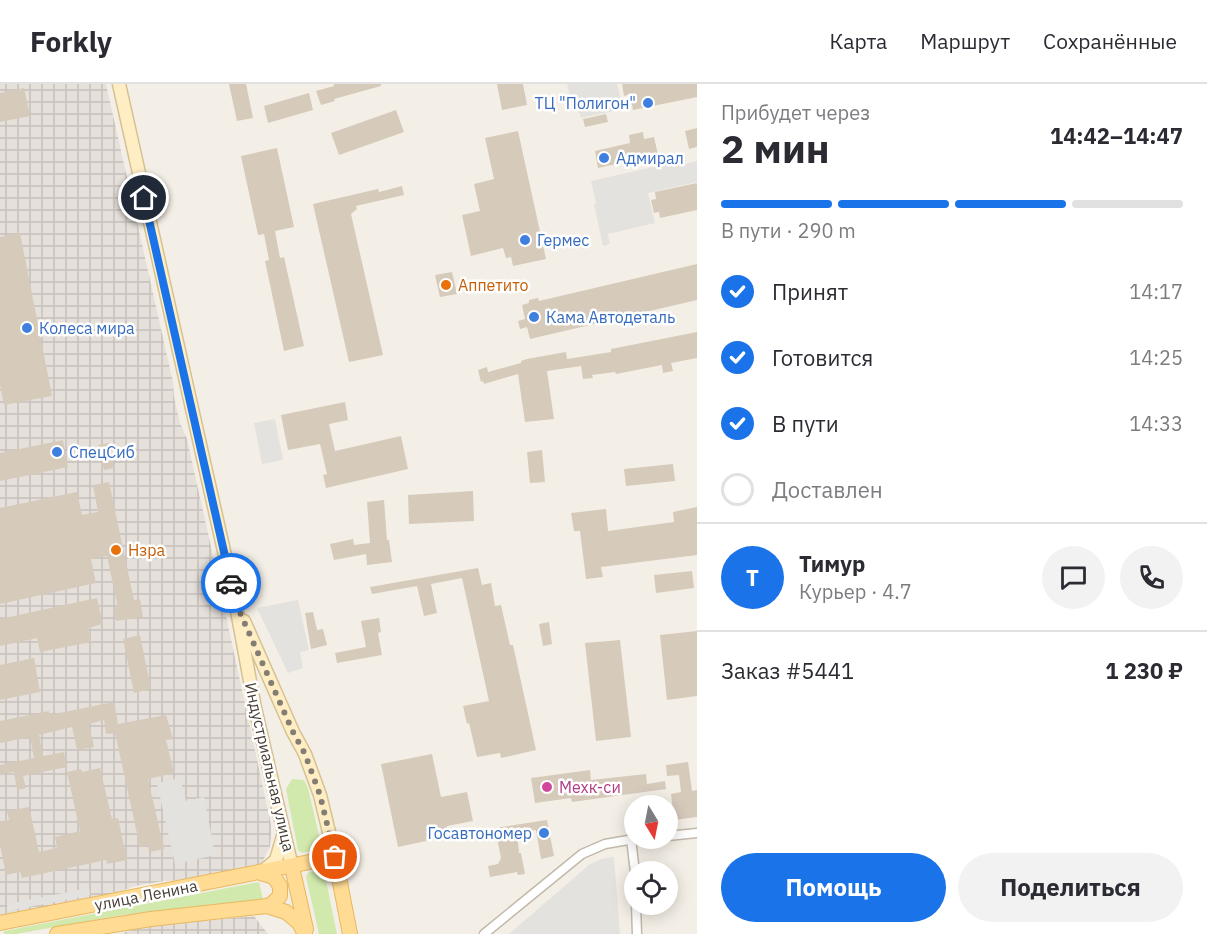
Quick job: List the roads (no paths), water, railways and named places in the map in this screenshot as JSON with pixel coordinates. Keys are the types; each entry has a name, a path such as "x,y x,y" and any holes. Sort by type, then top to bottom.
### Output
{"main road":[{"name":"Индустриальная улица","path":"118,84 235,600 255,708 284,823 306,934"},
{"name":"Индустриальная улица","path":"235,600 293,732 305,754 320,795 350,934"},
{"path":"261,873 272,865 279,855 284,823"},
{"name":"улица Ленина","path":"0,924 335,857"},
{"path":"261,873 274,877 280,886 280,896 273,904 267,906"},
{"path":"267,906 286,912 299,923 306,934"},
{"name":"улица Ленина","path":"57,934 151,919 267,906"}],"street":[{"path":"678,835 697,832"},
{"path":"484,934 582,854 605,844 624,841"},
{"path":"636,915 637,934"}],"place":[{"name":"ТЦ \"Полигон\"","path":"648,103"},
{"name":"Адмирал","path":"604,158"},
{"name":"Гермес","path":"525,240"},
{"name":"Аппетито","path":"446,285"},
{"name":"Кама Автодеталь","path":"534,317"},
{"name":"Колеса мира","path":"27,328"},
{"name":"СпецСиб","path":"57,452"},
{"name":"Нзра","path":"116,550"},
{"name":"Мехк-си","path":"547,787"},
{"name":"Госавтономер","path":"544,833"}]}
